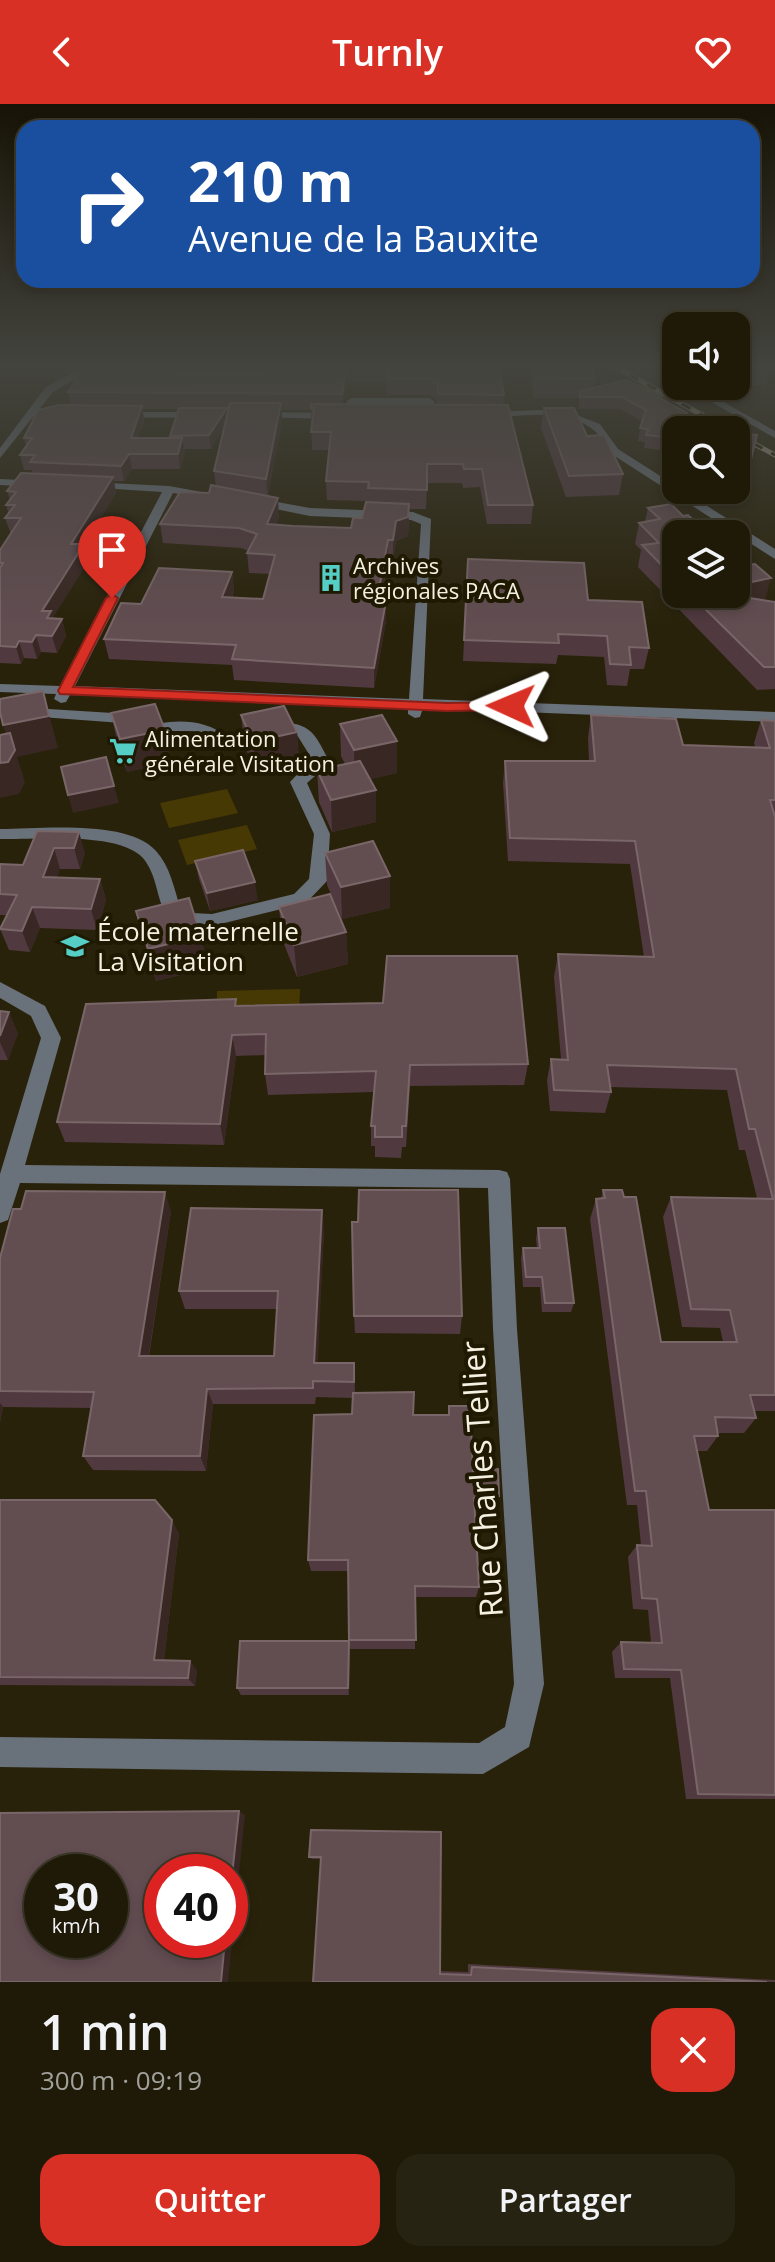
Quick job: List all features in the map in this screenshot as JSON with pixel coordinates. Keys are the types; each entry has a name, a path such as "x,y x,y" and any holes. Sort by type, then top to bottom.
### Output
{"street":[{"path":"617,453 775,555"},
{"path":"0,482 48,484"},
{"path":"79,485 169,489 231,498"},
{"path":"62,695 169,489"},
{"path":"246,501 310,512 413,516 427,522 414,710"},
{"path":"0,688 62,695 775,727"},
{"path":"0,697 62,695"},
{"path":"414,710 482,705 775,717"},
{"path":"0,710 129,719 133,733 178,724 200,727 214,731 225,743 274,730 298,730 305,734 320,759 317,766 298,782 322,834 323,844 318,881 300,899 212,920 190,919 172,911 155,861 135,843 98,837 0,834"},
{"path":"0,989 38,1011 51,1038 0,1213"},
{"name":"Rue Charles Tellier","path":"0,1752 483,1759 518,1736 529,1684 505,1329 499,1179 11,1174"}],"shaded area":[{"path":"227,789 238,813 169,828 160,803"},
{"path":"247,825 257,849 187,865 178,840"},
{"path":"300,989 299,1015 217,1017 217,991"}],"building":[{"path":"178,453 129,454 121,466 30,462 35,455 20,455"},
{"path":"218,453 271,453 266,479 214,471"},
{"path":"329,453 520,453 533,505 488,505 482,469 464,469 463,464 427,464 427,490 368,488 369,482 326,481"},
{"path":"560,453 613,453 623,474 569,476"},
{"path":"21,473 113,477 71,544 84,544 42,611 51,611 47,618 62,619 52,636 36,635 32,642 19,641 16,647 0,646 0,568 3,563 0,563 0,550 21,518 5,518 15,505 6,505 16,492 7,491"},
{"path":"211,485 278,498 267,524 351,528 353,518 362,518 366,502 409,504 408,517 396,521 393,540 388,540 377,600 386,601 374,668 232,659 236,645 104,639 121,603 141,604 159,568 232,572 222,597 263,599 275,555 247,553 257,534 239,528 160,524 180,492 209,493"},
{"path":"671,504 683,516 688,515 693,520 662,520 662,566 642,545 659,543 639,523 660,519 648,508"},
{"path":"468,559 584,563 588,600 642,602 649,648 629,647 631,665 610,664 607,636 558,634 559,643 464,640"},
{"path":"755,564 771,578 750,582 750,565"},
{"path":"750,598 775,602 775,667 764,667 704,608 750,608"},
{"path":"43,691 49,716 3,725 0,699"},
{"path":"155,704 165,730 120,739 111,713"},
{"path":"284,706 297,732 253,742 241,715"},
{"path":"382,715 397,741 354,750 340,724"},
{"path":"591,715 676,719 683,745 770,748 761,720 775,721 775,800 770,800 775,817 775,1395 750,1395 756,1418 715,1417 718,1436 694,1436 709,1510 775,1510 775,1795 698,1794 681,1670 624,1669 621,1642 662,1643 657,1599 642,1598 637,1545 652,1546 646,1491 635,1491 596,1199 605,1198 603,1190 622,1190 624,1197 636,1197 661,1342 737,1342 730,1310 691,1309 671,1197 773,1199 755,1129 749,1129 736,1069 607,1065 611,1092 554,1090 551,1059 568,1060 558,954 654,957 635,841 510,838 505,761 595,761"},
{"path":"10,733 15,750 8,762 0,763 0,735"},
{"path":"106,757 114,786 68,795 61,767"},
{"path":"360,761 376,790 331,800 317,770"},
{"path":"37,831 79,832 74,848 54,848 43,877 100,879 91,909 32,907 22,931 0,929 17,895 0,894 0,864 23,865"},
{"path":"373,841 390,876 341,887 325,853"},
{"path":"243,850 255,882 207,893 195,861"},
{"path":"330,894 346,932 294,945 279,907"},
{"path":"189,898 201,936 148,949 136,911"},
{"path":"387,956 517,956 528,1064 410,1065 406,1126 402,1126 402,1137 375,1137 375,1126 371,1126 376,1071 265,1074 266,1034 232,1035 220,1124 57,1122 86,1004 236,999 235,1006 383,1003"},
{"path":"0,1011 9,1012 0,1036"},
{"path":"359,1190 458,1190 462,1316 354,1316 352,1222 358,1222"},
{"path":"26,1191 165,1192 139,1356 274,1356 278,1291 179,1291 191,1208 322,1210 314,1363 354,1363 354,1382 313,1381 313,1388 207,1389 200,1456 83,1456 94,1392 0,1391 0,1258 13,1209 21,1209"},
{"path":"538,1228 565,1228 574,1303 545,1303 542,1277 526,1277 523,1248 540,1248"},
{"path":"414,1392 413,1415 449,1415 449,1406 470,1406 473,1472 498,1469 499,1496 474,1498 479,1587 415,1586 416,1640 349,1640 348,1560 308,1560 314,1415 352,1414 353,1393"},
{"path":"0,1500 155,1500 172,1520 154,1660 190,1661 188,1678 0,1677"},
{"path":"240,1641 349,1641 348,1688 237,1688"},
{"path":"239,1811 234,1854 144,1854 144,1958 223,1958 221,1982 0,1982 0,1813"},
{"path":"311,1830 441,1832 440,1974 471,1975 472,1967 767,1982 313,1982 321,1857 309,1857"}],"railway":[{"path":"771,453 775,455"}],"place":[{"name":"Archives régionales PACA","path":"331,578"},
{"name":"Alimentation générale Visitation","path":"123,751"},
{"name":"École maternelle La Visitation","path":"75,946"}],"route":[{"path":"112,598 65,691 447,707 511,706"}]}
